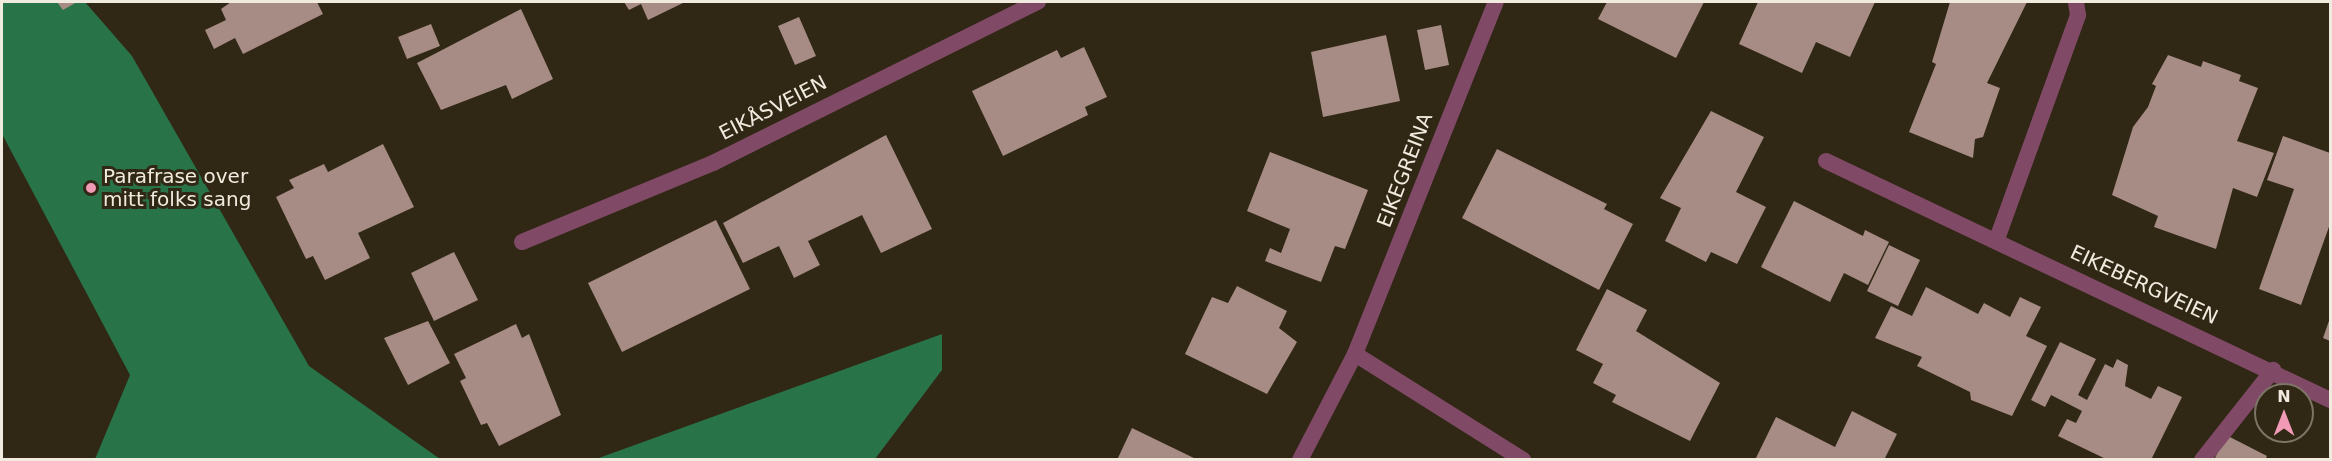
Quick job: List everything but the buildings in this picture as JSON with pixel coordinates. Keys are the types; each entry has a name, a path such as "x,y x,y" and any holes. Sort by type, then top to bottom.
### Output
{"street":[{"name":"EIKÅSVEIEN","path":"522,242 713,163 1038,2"},
{"name":"EIKEGREINA","path":"1300,459 1355,354 1496,2"},
{"path":"1997,239 2078,15 2076,2"},
{"name":"EIKEBERGVEIEN","path":"1826,161 1997,239 2273,370 2331,400"},
{"path":"1355,354 1524,459"},
{"path":"2202,459 2273,370"}],"green space":[{"path":"2,2 85,2 132,56 309,366 440,459 95,459 130,375 2,134"},
{"path":"942,334 942,370 875,459 596,459"}],"place":[{"name":"Parafrase over mitt folks sang","path":"91,188"}]}
